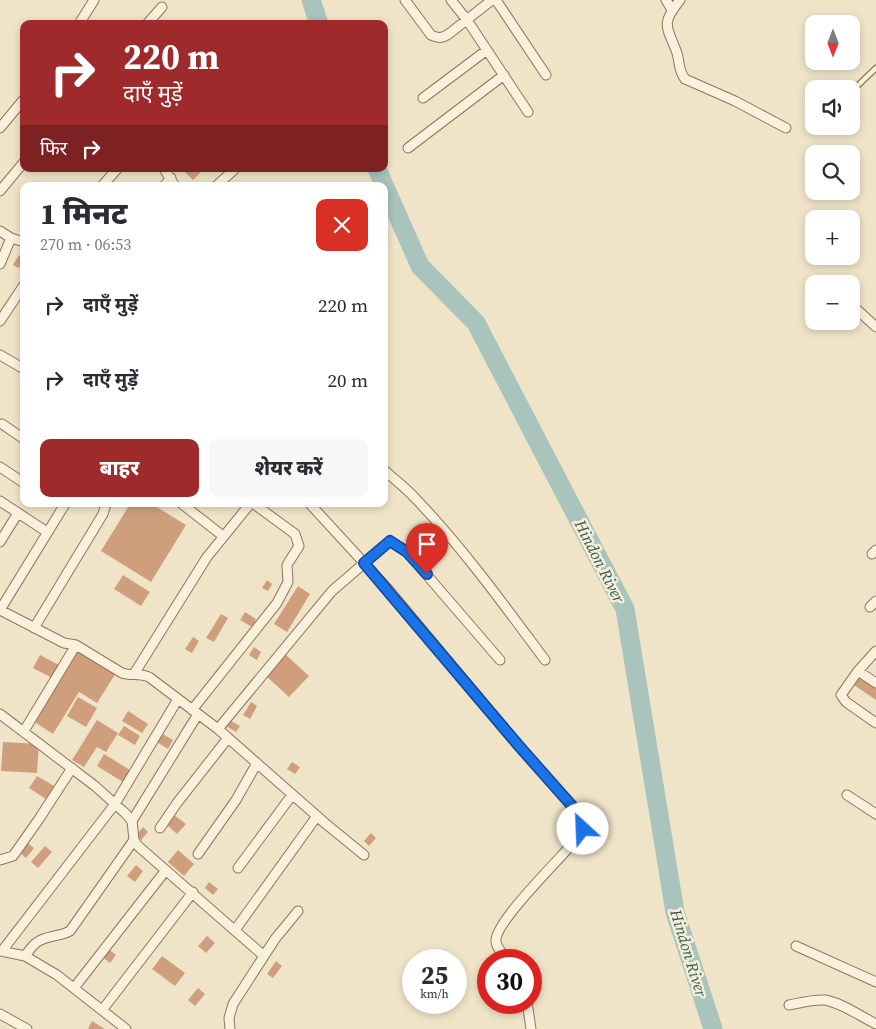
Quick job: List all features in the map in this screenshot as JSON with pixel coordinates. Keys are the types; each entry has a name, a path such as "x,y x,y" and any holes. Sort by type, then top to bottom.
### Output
{"street":[{"path":"82,20 94,0"},
{"path":"406,0 431,35 436,38 443,38 450,34 492,0"},
{"path":"451,0 467,20 528,112"},
{"path":"496,0 546,75"},
{"path":"666,0 672,10"},
{"path":"680,0 668,18 666,29 678,55 680,73 685,78 735,101 786,128"},
{"path":"151,20 162,7"},
{"path":"423,98 487,50"},
{"path":"408,148 504,76"},
{"path":"0,128 20,104"},
{"path":"0,191 20,167"},
{"path":"106,182 114,172"},
{"path":"220,182 232,172"},
{"path":"0,231 20,241"},
{"path":"0,264 11,238"},
{"path":"0,321 20,291"},
{"path":"860,312 876,327"},
{"path":"0,355 20,367"},
{"path":"2,424 20,436"},
{"path":"0,467 20,480"},
{"path":"388,473 414,496 439,524 490,586 545,660"},
{"path":"0,501 47,532"},
{"path":"60,507 47,532 0,610 64,643 76,645 122,673 149,677 218,729 292,795 364,855"},
{"path":"34,628 104,514 105,507"},
{"path":"186,507 223,536"},
{"path":"134,674 207,556 245,507"},
{"path":"250,507 295,534 299,546 287,565 288,582 277,603 195,712 132,821 134,840 138,846 193,892 264,956"},
{"path":"313,507 364,563 581,816 583,822 582,833 501,925 496,934 496,942 501,949"},
{"path":"0,542 18,513"},
{"path":"218,729 332,591 390,541 407,552 500,660"},
{"path":"24,731 76,645"},
{"path":"876,651 858,671 841,695 846,702 876,723"},
{"path":"858,671 876,683"},
{"path":"126,1029 74,988 25,956 1,951 115,804 178,699"},
{"path":"0,714 72,768 132,821"},
{"path":"160,828 177,803 228,738"},
{"path":"198,854 236,800 257,763"},
{"path":"0,860 13,856 72,768"},
{"path":"238,868 292,795"},
{"path":"847,795 876,814"},
{"path":"236,930 317,816"},
{"path":"25,956 35,943 70,932 134,840"},
{"path":"74,988 166,870"},
{"path":"103,1009 193,892"},
{"path":"230,1029 229,1011 264,956 298,911"},
{"path":"796,946 876,982"},
{"path":"788,1005 812,1000 825,1000 835,1003 876,1024"},
{"path":"0,1014 27,1029"},
{"path":"529,1014 531,1029"}],"lane":[{"path":"860,83 876,68"}],"building":[{"path":"185,172 201,172 193,180"},
{"path":"19,255 19,268 13,265"},
{"path":"128,507 157,507 186,525 151,582 101,551"},
{"path":"123,575 150,592 141,606 114,589"},
{"path":"267,580 272,584 268,591 262,588"},
{"path":"298,586 310,594 287,632 274,624"},
{"path":"245,612 256,619 252,627 240,620"},
{"path":"221,614 228,618 214,642 206,638"},
{"path":"193,637 199,641 192,653 185,649"},
{"path":"254,647 261,652 257,660 249,655"},
{"path":"77,649 116,673 97,703 79,692 53,734 33,721"},
{"path":"285,654 309,676 289,697 265,675"},
{"path":"40,655 61,666 54,679 33,668"},
{"path":"861,674 876,684 876,700 854,685"},
{"path":"78,697 97,708 86,727 67,716"},
{"path":"251,702 257,706 250,719 243,715"},
{"path":"128,711 148,724 142,733 122,721"},
{"path":"97,720 118,733 106,752 97,747 84,767 72,760"},
{"path":"229,720 240,726 236,732 226,726"},
{"path":"124,726 140,736 135,745 118,735"},
{"path":"161,733 173,740 168,749 155,741"},
{"path":"3,742 39,744 37,773 1,771"},
{"path":"104,754 130,770 123,782 97,766"},
{"path":"292,762 300,767 295,774 287,769"},
{"path":"37,776 54,786 46,799 29,788"},
{"path":"174,815 186,824 177,834 166,824"},
{"path":"143,827 148,832 141,840 136,835"},
{"path":"371,833 376,838 369,846 364,841"},
{"path":"26,842 34,848 26,858 18,851"},
{"path":"45,846 52,852 38,868 31,862"},
{"path":"178,850 194,864 184,876 168,862"},
{"path":"136,865 143,871 135,882 127,876"},
{"path":"209,882 218,889 213,895 205,888"},
{"path":"207,936 215,943 206,953 198,946"},
{"path":"107,948 116,955 110,963 101,956"},
{"path":"162,956 185,973 175,986 152,969"},
{"path":"276,961 282,966 273,978 267,974"},
{"path":"198,988 205,994 195,1006 188,1000"},
{"path":"92,1021 105,1029 88,1029"}],"waterway":[{"name":"Hindon River","path":"311,0 318,20"},
{"name":"Hindon River","path":"378,172 383,182"},
{"name":"Hindon River","path":"388,194 420,266 476,323 625,609 675,912 713,1029"}],"route":[{"path":"427,574 407,552 390,541 364,563 581,816 583,829"}]}
